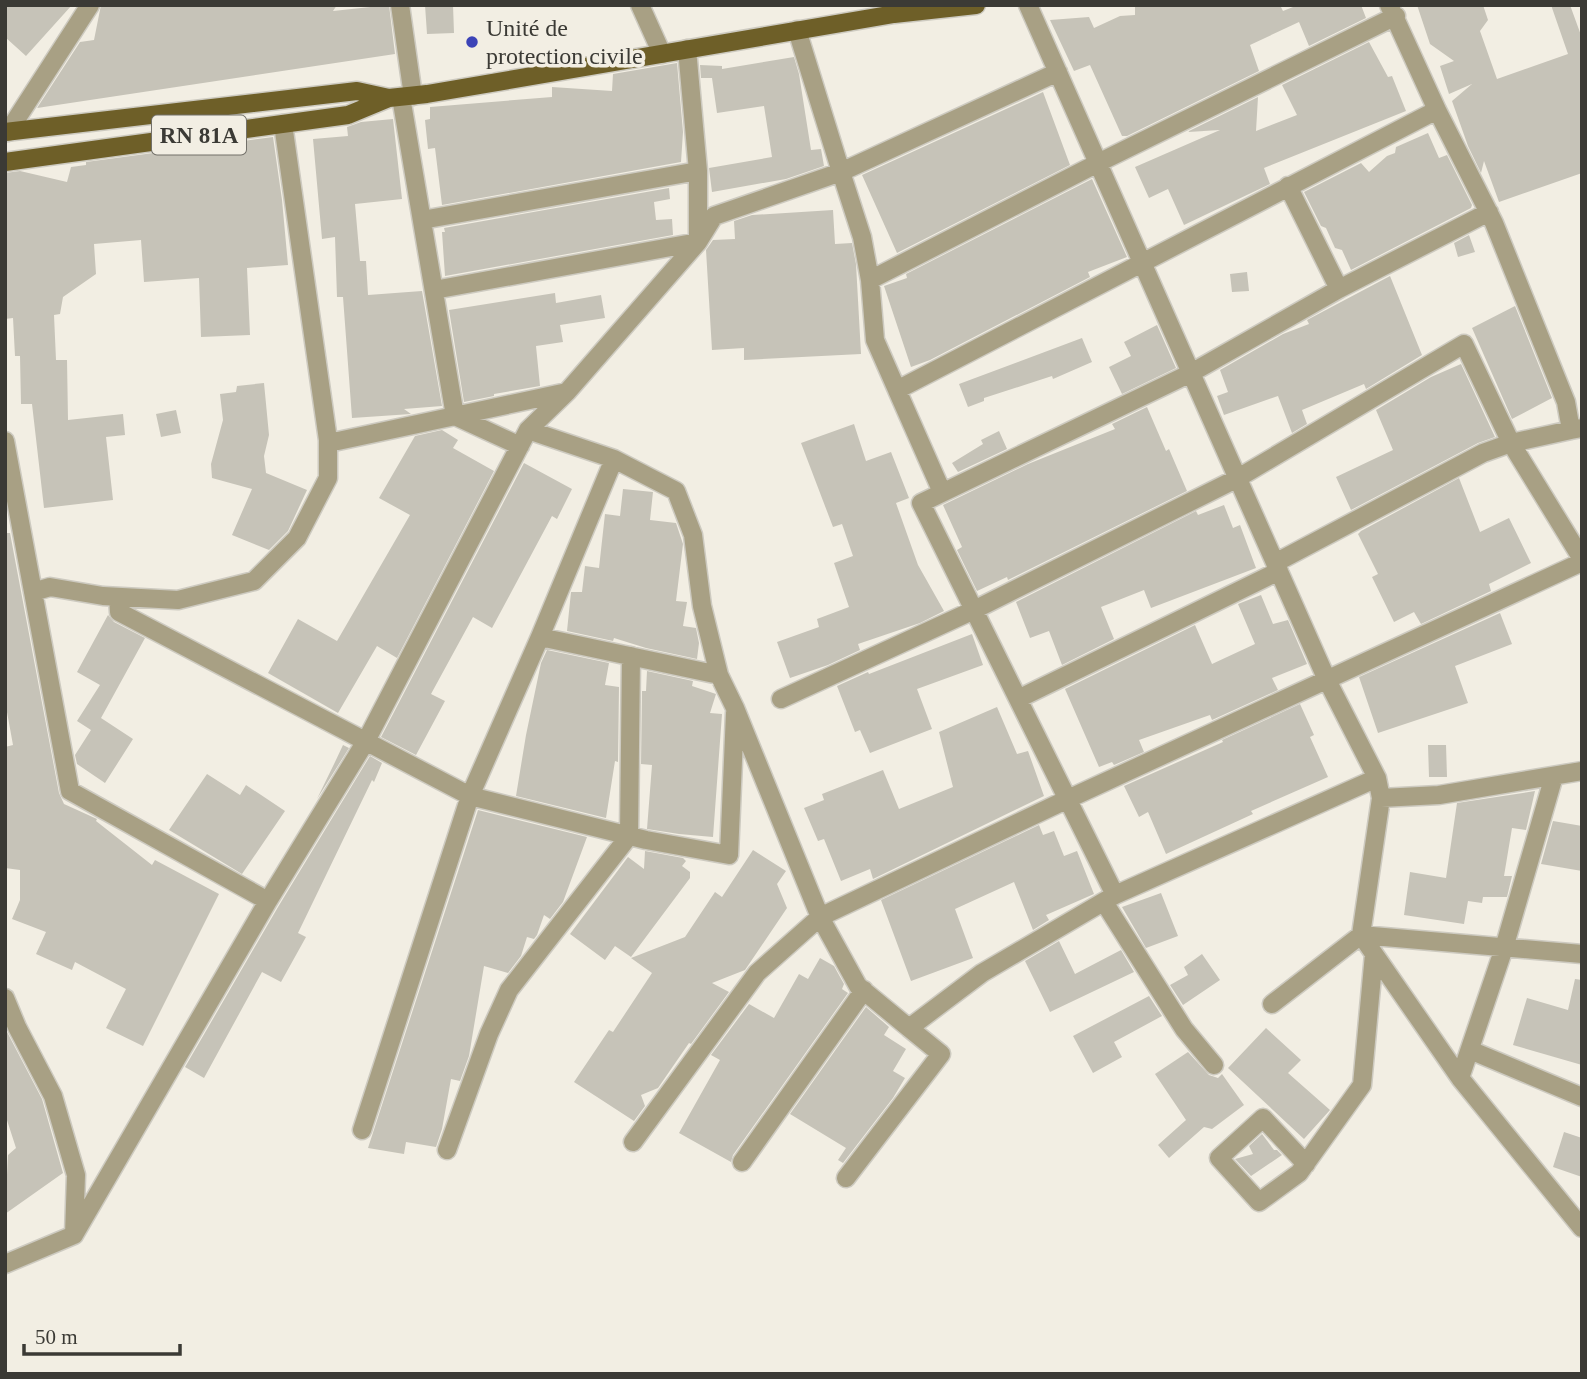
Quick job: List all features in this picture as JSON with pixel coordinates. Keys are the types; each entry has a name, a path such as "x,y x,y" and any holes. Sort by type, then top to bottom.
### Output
{"main road":[{"name":"RN 81A","path":"5,162 348,115 401,97 894,14 976,5"},
{"name":"RN 81A","path":"6,130 357,91 401,97"}],"street":[{"path":"6,130 90,5"},
{"path":"400,5 401,97 456,416"},
{"path":"640,5 662,54"},
{"path":"1028,5 1327,680 1377,778 1381,798 1361,934 1460,1078 1582,1228"},
{"path":"870,281 1393,11 1437,110 1489,212 1576,429 1511,443 1483,453 1277,567 1018,699"},
{"path":"797,30 862,237 870,281 875,340 942,492"},
{"path":"687,49 698,171 698,242"},
{"path":"5,1264 74,1235 268,901 366,741 524,438 698,242 714,216 841,172 1058,72"},
{"path":"897,390 1437,110"},
{"path":"33,592 50,587 118,597 178,600 254,581 298,538 328,478 328,440 283,124"},
{"path":"422,220 698,171"},
{"path":"1287,186 1339,289"},
{"path":"1214,1065 1184,1029 1110,898 1068,799 920,503 1192,373 1339,289 1489,212"},
{"path":"434,290 698,242"},
{"path":"633,1142 757,973 820,917 1582,560 1511,443 1464,344 1238,478 974,610 780,699"},
{"path":"328,440 338,441 567,392"},
{"path":"456,416 524,438 614,459 676,491 693,535 702,606 719,675 736,708 820,917 858,986 941,1054 846,1178"},
{"path":"5,441 70,791 268,901"},
{"path":"362,1129 470,796 614,459"},
{"path":"118,597 118,612 470,796 629,836 729,855 736,708"},
{"path":"540,637 719,675"},
{"path":"447,1150 489,1034 509,990 629,836 631,656"},
{"path":"1381,798 1439,795 1582,771"},
{"path":"1460,1078 1504,948 1554,776"},
{"path":"909,1028 982,973 1110,898 1377,778"},
{"path":"1272,1004 1361,934 1582,954"},
{"path":"1306,1164 1263,1118 1219,1158 1259,1202 1306,1164 1363,1085 1374,954"},
{"path":"742,1162 864,990"},
{"path":"5,998 53,1096 76,1175 74,1235"},
{"path":"1470,1050 1582,1097"}],"building":[{"path":"5,5 72,5 26,56 5,37"},
{"path":"101,5 337,5 333,11 389,5 395,54 37,108 80,42 94,40"},
{"path":"425,5 453,5 454,33 427,34"},
{"path":"1135,5 1280,5 1283,11 1293,7 1292,5 1361,5 1366,18 1309,46 1299,22 1250,45 1259,71 1127,136 1122,136 1090,65 1074,71 1050,20 1089,17 1094,28 1120,16 1135,15"},
{"path":"1417,5 1483,5 1488,20 1480,31 1497,79 1568,54 1551,5 1570,5 1582,38 1582,173 1499,202 1484,161 1481,173 1468,146 1452,101 1472,84 1449,94 1440,66 1454,61 1430,44"},
{"path":"1369,42 1388,77 1392,76 1406,111 1264,168 1270,184 1184,225 1168,189 1149,198 1135,167 1220,130 1187,132 1258,97 1256,131 1297,115 1282,85"},
{"path":"794,57 811,150 821,149 824,166 786,179 712,192 709,168 772,157 764,106 717,113 712,78 701,78 700,65 722,66 722,69"},
{"path":"677,63 683,132 681,162 442,205 435,148 428,149 425,120 430,119 430,107 552,97 552,87 612,91 613,74"},
{"path":"1043,92 1070,165 897,253 862,175"},
{"path":"393,119 402,199 355,204 360,261 366,261 368,295 422,291 442,406 404,409 411,414 352,418 343,297 337,297 335,237 322,239 313,139 348,136 347,127 361,122"},
{"path":"1428,133 1439,158 1447,155 1472,205 1471,208 1351,270 1342,250 1335,248 1326,228 1321,226 1304,192 1361,163 1369,172 1387,156 1395,153 1396,147"},
{"path":"273,137 288,265 247,268 250,335 201,337 199,278 144,282 141,240 94,244 96,274 63,297 60,314 54,315 56,360 67,360 68,420 123,414 125,435 106,437 113,500 44,508 32,404 21,404 20,356 15,356 13,318 5,319 5,173 20,171 67,182 71,167 86,165 86,162"},
{"path":"1092,179 1127,257 1088,272 1090,277 930,360 911,367 884,286 907,278 906,274"},
{"path":"669,188 670,199 654,202 656,220 672,219 673,235 445,276 444,228"},
{"path":"833,210 835,244 852,243 856,264 861,354 744,360 744,348 712,350 706,250 713,240 735,239 734,221 752,215"},
{"path":"1469,235 1475,252 1458,257 1454,243"},
{"path":"1247,272 1249,291 1232,292 1230,274"},
{"path":"1390,276 1422,355 1366,389 1364,384 1302,410 1307,424 1292,433 1278,396 1224,415 1217,396 1228,392 1220,370 1283,334 1309,324 1307,320"},
{"path":"555,293 556,303 601,295 605,318 560,325 563,342 536,346 540,386 464,402 449,310"},
{"path":"1515,306 1552,398 1512,419 1472,328"},
{"path":"1157,325 1176,368 1122,394 1109,367 1131,356 1124,342"},
{"path":"1082,338 1092,362 1053,379 1052,376 984,398 984,401 968,407 959,384"},
{"path":"1461,364 1495,437 1478,443 1351,510 1336,477 1393,450 1376,410 1431,377"},
{"path":"264,383 269,435 264,456 266,473 307,490 288,531 269,550 232,535 252,489 212,478 211,464 223,420 220,394 236,392 237,386"},
{"path":"1147,407 1187,491 1008,580 1007,577 977,591 957,550 962,547 943,505 1028,464 1115,429 1112,424"},
{"path":"176,410 181,433 161,437 156,414"},
{"path":"854,424 866,461 891,452 909,498 896,503 918,565 944,611 920,623 858,644 860,650 790,678 777,642 819,627 817,619 849,607 834,563 853,556 842,524 833,527 801,443"},
{"path":"442,430 458,440 453,448 494,471 397,658 377,646 338,713 268,673 298,619 337,641 410,515 379,498 415,436"},
{"path":"999,431 1007,449 958,472 952,463 983,444 981,440"},
{"path":"524,463 572,489 557,519 552,516 492,628 473,617 431,694 445,701 416,755 381,737"},
{"path":"1459,478 1480,532 1509,518 1531,563 1489,584 1491,591 1421,624 1414,612 1394,622 1372,577 1378,574 1358,534"},
{"path":"623,489 653,492 650,520 676,523 683,544 676,601 687,602 683,626 696,628 699,643 697,659 614,638 613,641 567,631 571,592 582,592 585,566 599,568 605,514 620,516"},
{"path":"1224,505 1233,528 1240,525 1256,568 1151,608 1144,590 1101,607 1114,639 1062,665 1049,631 1030,638 1016,602 1196,511 1198,515"},
{"path":"5,533 10,533 59,793 64,804 97,819 96,821 152,865 155,860 219,894 143,1046 106,1028 126,989 75,962 72,970 36,954 46,932 12,919 20,900 20,870 5,868 5,747 13,745 5,701"},
{"path":"1261,595 1273,624 1288,620 1307,664 1272,678 1278,690 1212,720 1210,715 1139,740 1144,752 1114,765 1112,762 1099,767 1065,689 1195,625 1212,664 1255,644 1238,604"},
{"path":"1500,613 1512,644 1455,666 1468,703 1378,733 1359,677"},
{"path":"108,615 114,622 145,638 101,718 133,739 105,783 77,764 75,755 91,730 77,721 100,685 77,672"},
{"path":"972,634 983,665 917,689 932,729 870,753 860,730 855,732 837,686"},
{"path":"547,650 609,663 605,685 619,687 618,762 615,761 606,818 516,796 541,663"},
{"path":"647,671 693,681 692,686 716,694 710,713 722,714 713,837 647,829 652,765 641,764 642,691 646,691"},
{"path":"1300,704 1314,735 1310,737 1328,777 1251,811 1253,814 1166,854 1148,812 1139,817 1124,786"},
{"path":"997,707 1017,754 1028,751 1044,796 873,879 870,869 841,881 824,839 818,841 804,808 824,800 822,794 883,770 899,809 953,787 939,732"},
{"path":"343,745 349,748 317,799 335,762"},
{"path":"1428,745 1446,745 1447,777 1429,777"},
{"path":"370,756 382,763 298,933 306,937 281,982 262,972 204,1078 185,1067"},
{"path":"207,774 240,795 246,785 285,811 242,874 169,830"},
{"path":"1535,791 1526,830 1512,828 1504,876 1512,876 1507,897 1483,897 1482,903 1468,901 1464,924 1404,915 1410,872 1446,878 1457,803"},
{"path":"478,810 587,837 563,902 550,919 544,915 537,935 534,939 527,937 521,956 508,973 484,966 469,1056 460,1081 451,1079 436,1147 406,1142 404,1154 368,1148"},
{"path":"1553,821 1582,826 1582,871 1541,864"},
{"path":"1039,825 1043,835 1054,831 1064,856 1077,851 1094,894 1046,915 1049,920 1033,930 1014,882 955,909 973,958 911,981 881,900"},
{"path":"753,850 786,871 777,884 787,908 745,970 712,983 729,992 658,1088 641,1095 645,1106 634,1121 574,1082 609,1030 613,1032 652,973 631,958 685,937 715,892 722,897"},
{"path":"645,851 683,858 686,861 682,866 690,872 690,878 631,957 615,946 605,960 570,934 628,857 644,869"},
{"path":"1161,893 1178,936 1146,948 1122,907"},
{"path":"1059,941 1075,974 1121,950 1134,972 1050,1012 1025,961"},
{"path":"1202,954 1220,980 1183,1005 1170,985 1188,975 1184,967"},
{"path":"820,958 834,966 844,984 842,989 848,993 733,1155 731,1162 679,1133 720,1060 711,1055 749,1004 774,1018 799,974 808,979"},
{"path":"1575,979 1582,980 1582,1065 1513,1045 1527,998 1568,1010"},
{"path":"1149,996 1162,1016 1114,1042 1122,1057 1093,1073 1073,1036"},
{"path":"866,1007 889,1027 884,1035 906,1049 893,1071 905,1078 843,1163 838,1160 846,1148 790,1114"},
{"path":"5,1028 42,1099 63,1173 5,1214 8,1155 16,1148 5,1114"},
{"path":"1266,1028 1301,1060 1288,1073 1330,1110 1304,1139 1228,1068"},
{"path":"1188,1052 1209,1075 1218,1078 1222,1074 1244,1105 1212,1129 1204,1127 1169,1158 1158,1145 1186,1120 1155,1074"},
{"path":"1564,1132 1582,1138 1582,1177 1553,1167"},
{"path":"1262,1134 1274,1150 1282,1155 1251,1176 1235,1159 1253,1154 1249,1146"}],"place":[{"name":"Unité de protection civile","path":"472,42"}]}
